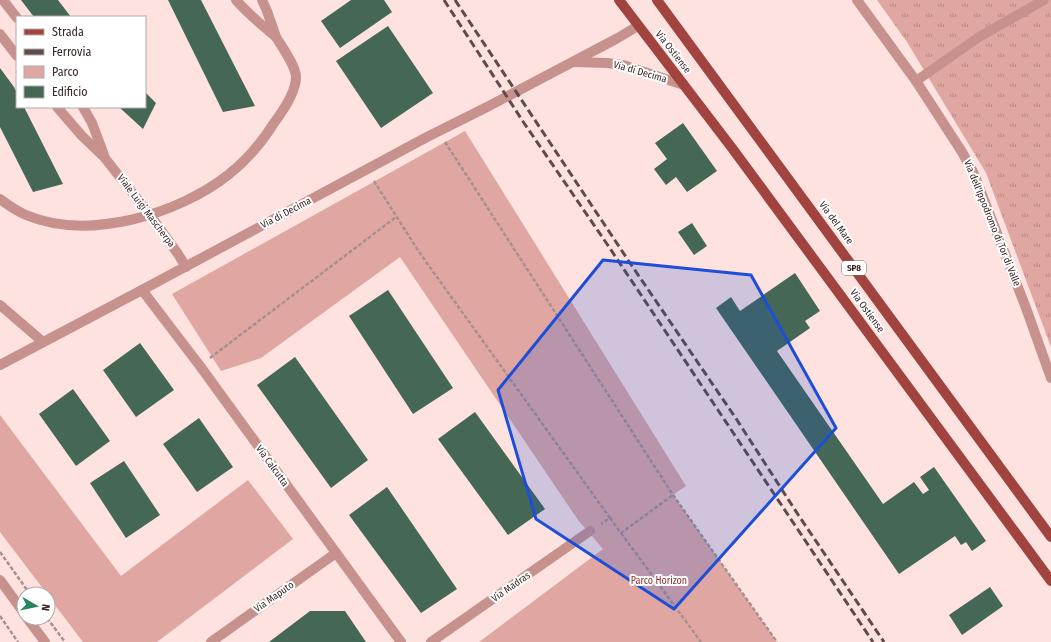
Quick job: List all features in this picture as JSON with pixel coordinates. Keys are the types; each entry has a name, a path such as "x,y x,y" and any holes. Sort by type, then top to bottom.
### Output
{"main road":[{"name":"Via Ostiense","path":"619,0 737,154 1051,581"},
{"name":"Via del Mare","path":"657,0 1051,537"}],"street":[{"path":"3,0 16,17"},
{"path":"236,0 249,14 276,37"},
{"path":"0,199 25,215 50,222 69,225 115,223 150,215 201,193 222,179 247,157 267,134 291,96 296,83 294,68 276,37 262,0"},
{"name":"Via dell'Ippodromo di Tor di Valle","path":"856,0 916,81 962,152 974,174 1026,308 1051,378"},
{"path":"916,81 979,37 1044,0"},
{"name":"Via di Decima","path":"0,365 638,26"},
{"path":"0,34 16,55"},
{"name":"Via di Decima","path":"572,62 597,62 624,65 684,85"},
{"name":"Viale Luigi Mascherpa","path":"58,108 82,136 104,157 150,215 186,267"},
{"name":"Viale Luigi Mascherpa","path":"84,108 92,123 104,157"},
{"name":"Via Calcutta","path":"142,290 200,366 401,642"},
{"path":"0,305 43,342"},
{"name":"Via Madras","path":"431,642 590,531"},
{"name":"Via Maputo","path":"211,642 336,553"},
{"path":"0,580 16,602"},
{"path":"34,626 45,642"}],"path":[{"path":"438,132 674,495 776,642"},
{"path":"367,170 419,252 701,642"},
{"path":"200,366 396,217"},
{"path":"621,533 674,495"},
{"path":"590,531 610,518"},
{"path":"0,552 24,586"},
{"path":"0,616 18,642"},
{"path":"53,626 65,642"}],"highlighted area":[{"path":"603,260 751,275 836,428 674,609 536,519 498,390"}],"green space":[{"path":"877,0 1051,0 1051,347 986,173 907,42"},
{"name":"Parco Horizon","path":"465,131 686,486 673,495 777,642 479,642 603,549 578,520 400,257 261,358 221,371 172,294"},
{"path":"0,415 121,576 248,480 293,539 157,642 83,642 56,607 56,586 41,586 0,532"}],"building":[{"path":"21,0 58,0 70,16 33,16"},
{"path":"168,0 201,0 255,106 223,112"},
{"path":"351,0 384,0 392,12 340,48 321,21"},
{"path":"388,26 433,93 381,128 336,61"},
{"path":"0,68 16,91 16,108 25,108 63,184 33,192 0,127"},
{"path":"146,93 156,103 143,129 120,108 146,108"},
{"path":"683,123 717,171 687,192 676,177 666,185 654,169 667,159 655,143"},
{"path":"692,223 707,246 694,255 678,232"},
{"path":"795,273 820,311 805,321 810,328 777,351 883,504 914,482 923,494 929,490 920,477 934,467 986,541 972,551 966,542 961,545 955,536 899,574 716,308 731,297 740,311"},
{"path":"388,290 453,388 413,414 349,316"},
{"path":"140,343 174,390 136,417 103,370"},
{"path":"295,357 368,460 331,488 257,385"},
{"path":"73,389 110,441 76,466 39,414"},
{"path":"475,412 545,509 508,535 438,439"},
{"path":"199,418 233,467 197,492 163,444"},
{"path":"124,461 160,515 126,538 90,483"},
{"path":"387,487 457,589 421,613 349,515"},
{"path":"990,587 1003,606 962,635 949,615"},
{"path":"310,611 345,611 366,642 269,642"}],"railway":[{"path":"444,0 524,123 607,244 873,642"},
{"path":"455,0 884,642"}]}
